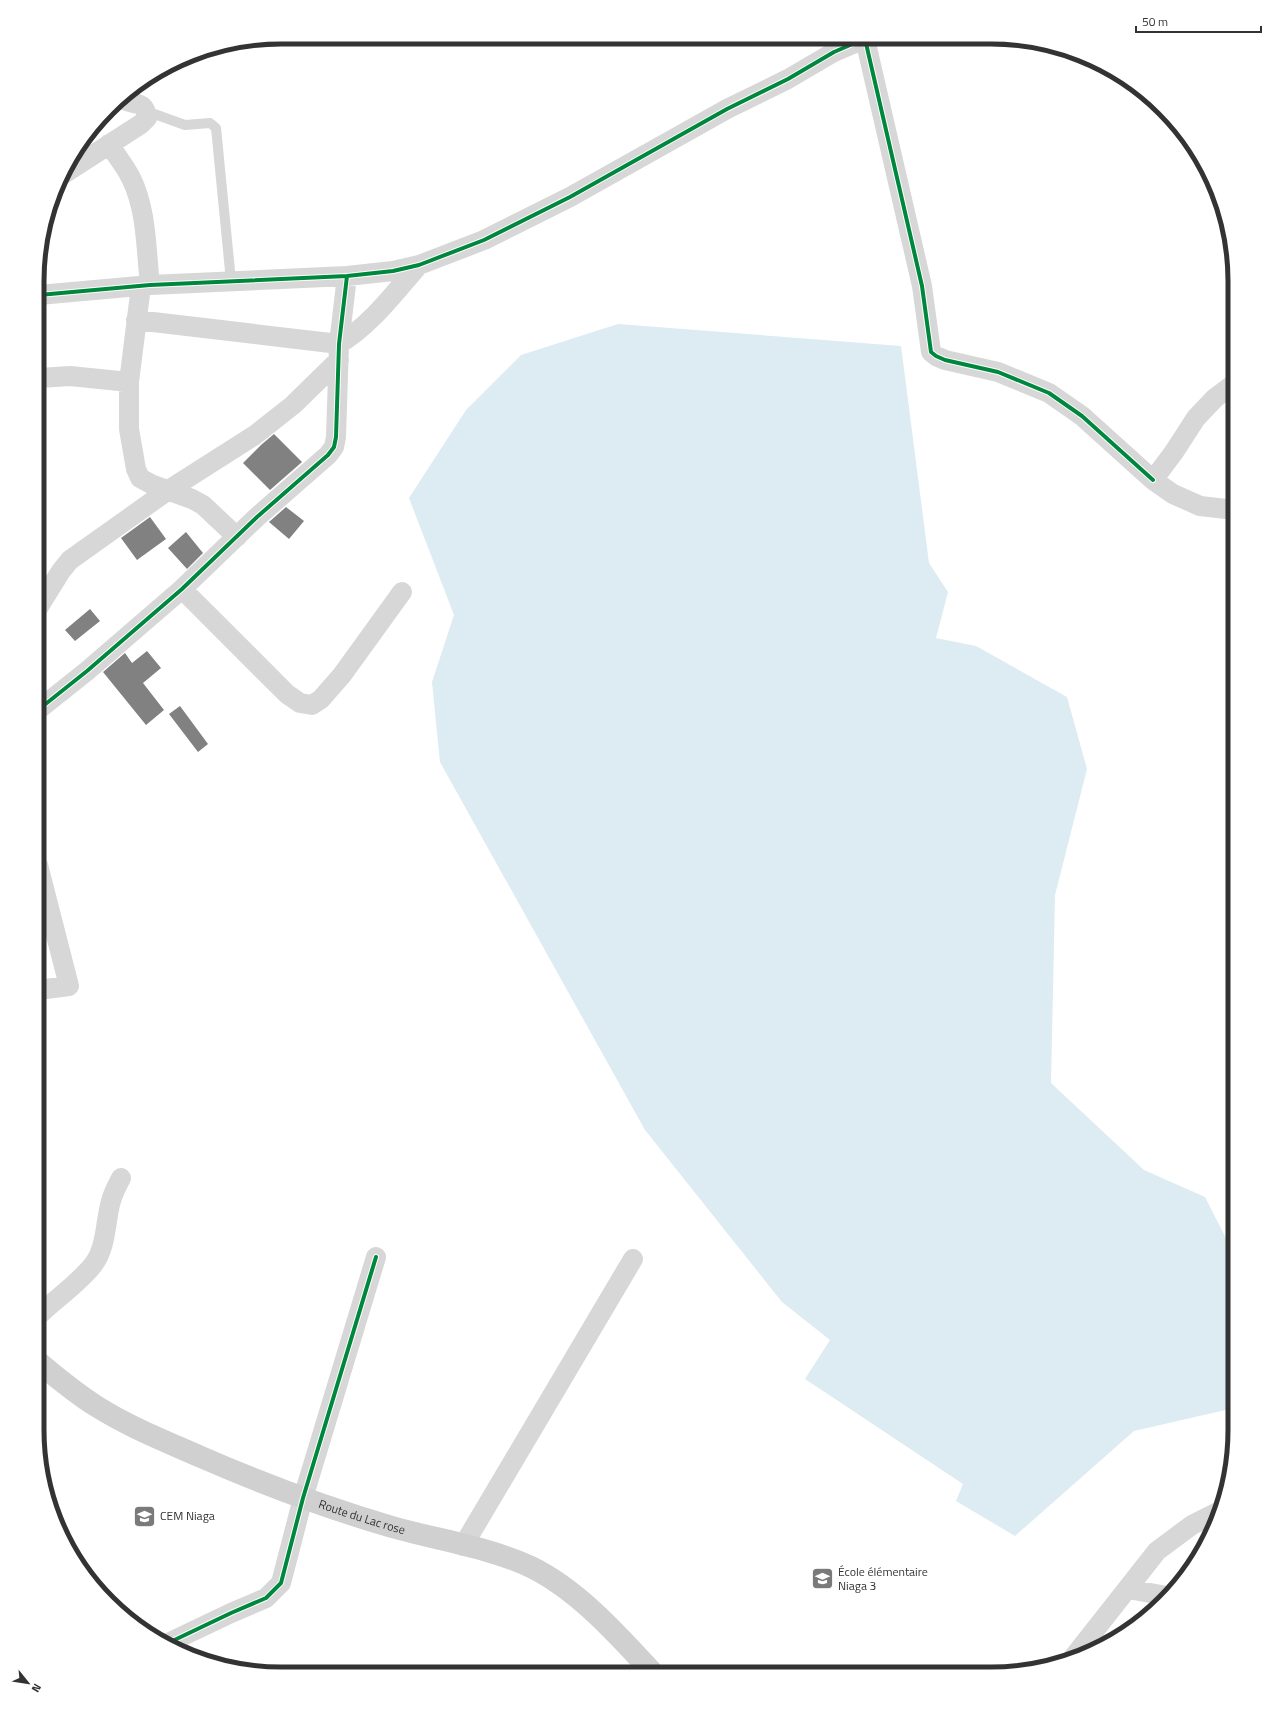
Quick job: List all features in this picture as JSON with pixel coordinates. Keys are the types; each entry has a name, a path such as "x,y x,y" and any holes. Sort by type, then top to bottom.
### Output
{"main road":[{"name":"Route du Lac rose","path":"44,1367 64,1384 96,1406 147,1434 256,1480 302,1498 392,1527 507,1557 532,1568 559,1583 628,1646 647,1667"}],"street":[{"path":"44,295 145,286 347,276 393,271 419,265 484,240 570,197 726,109 788,79 834,52 852,44"},
{"path":"865,44 922,286 931,352 944,360 998,372 1049,393 1082,416 1152,480 1172,494 1200,506 1228,509"},
{"path":"73,168 141,124 147,118 146,110 140,104 127,102"},
{"path":"109,144 131,178 140,202 144,229 145,286 136,320 129,382 129,429 136,468 140,478 167,491 192,499 202,505 238,537"},
{"path":"44,598 61,571 70,560 167,491 255,434 292,405 351,337 366,324 419,265"},
{"path":"44,705 87,671 182,589 278,498 328,455 334,447 339,399 339,352 347,276"},
{"path":"136,320 339,352"},
{"path":"44,378 70,376 129,382"},
{"path":"1152,480 1174,452 1196,418 1214,398 1228,388"},
{"path":"182,589 287,694 300,703 312,705 321,699 342,675 402,592"},
{"path":"44,916 68,986 44,989"},
{"path":"44,1311 75,1284 94,1264 102,1247 111,1201 120,1178"},
{"path":"172,1641 266,1598 281,1583 302,1498 376,1257"},
{"path":"463,1546 633,1259"},
{"path":"1079,1650 1157,1551 1192,1525 1212,1515"},
{"path":"1128,1589 1162,1595"}],"lane":[{"path":"146,110 185,125 210,123 216,128 231,281"}],"shaded area":[{"path":"618,324 901,346 929,563 948,592 936,638 976,646 1067,697 1087,769 1055,895 1051,1083 1144,1170 1205,1197 1228,1242 1228,1409 1134,1431 1015,1536 956,1501 963,1484 805,1379 830,1340 782,1302 645,1130 440,762 432,682 454,615 409,498 466,410 521,355"}],"building":[{"path":"274,434 302,462 270,490 243,463"},
{"path":"286,507 304,521 289,539 269,522"},
{"path":"150,517 166,539 137,560 121,538"},
{"path":"186,532 203,553 187,569 168,548"},
{"path":"90,609 100,621 75,641 65,630"},
{"path":"147,651 161,668 143,683 164,710 146,725 103,672 125,653 132,663"},
{"path":"180,706 208,744 198,752 169,714"}],"cycle path":[{"path":"44,295 150,285 347,276 393,271 419,265 484,240 570,197 727,109 788,79 834,52 852,44"},
{"path":"866,44 922,286 931,352 945,360 998,372 1049,393 1082,416 1153,480"},
{"path":"44,705 87,671 182,589 257,517 328,455 334,447 336,437 339,344 347,276"},
{"path":"172,1641 266,1598 281,1583 303,1498 376,1257"}],"place":[{"name":"CEM Niaga","path":"144,1516"},
{"name":"École élémentaire Niaga 3","path":"822,1579"}]}
